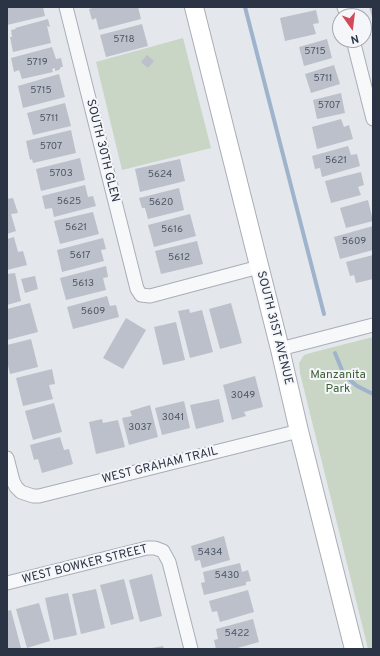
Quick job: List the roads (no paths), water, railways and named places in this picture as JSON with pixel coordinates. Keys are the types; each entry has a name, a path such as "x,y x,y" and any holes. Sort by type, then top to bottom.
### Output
{"street":[{"name":"SOUTH 30TH GLEN","path":"66,7 137,289 141,295 150,296 260,267"},
{"name":"SOUTH 31ST AVENUE","path":"194,7 354,649"},
{"path":"355,48 373,119"},
{"path":"280,349 373,325"},
{"name":"WEST GRAHAM TRAIL","path":"7,458 16,487 21,492 33,496 39,496 299,431"},
{"name":"WEST BOWKER STREET","path":"7,584 147,548 155,548 162,551 169,562 191,649"}],"waterway":[{"path":"245,7 324,314"},
{"path":"335,353 344,375 357,386 373,394"}],"park label":[{"name":"Manzanita Park","path":"338,383"}]}
